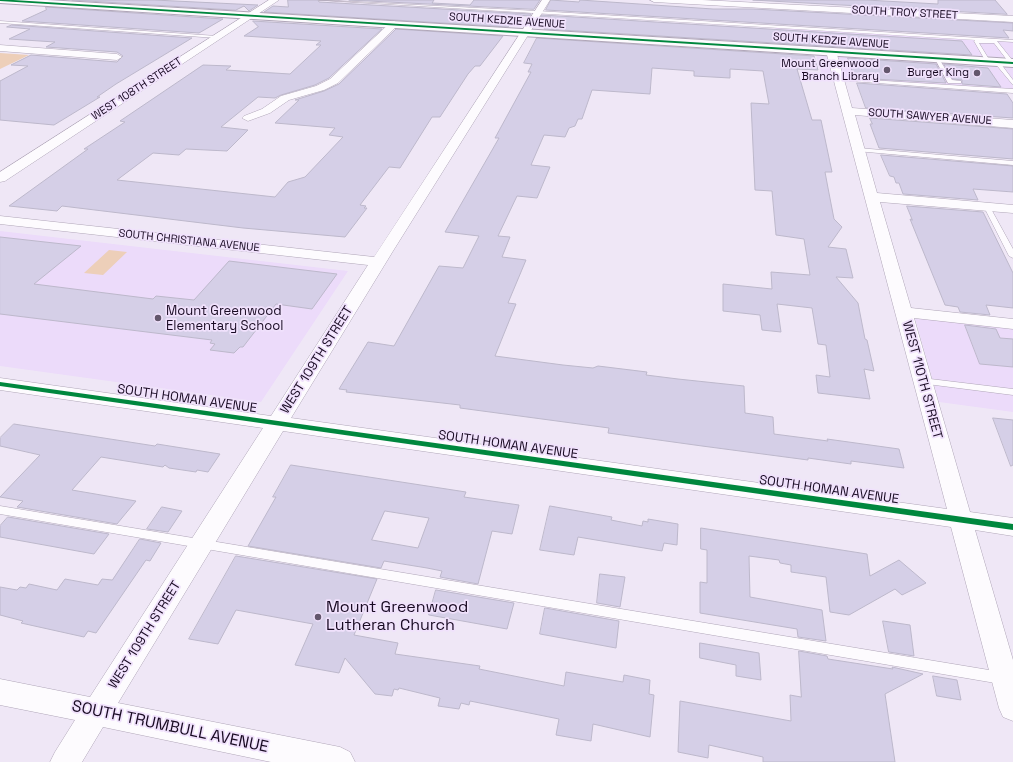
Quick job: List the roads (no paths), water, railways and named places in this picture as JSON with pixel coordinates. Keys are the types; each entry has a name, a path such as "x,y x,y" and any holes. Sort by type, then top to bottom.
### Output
{"main road":[{"name":"SOUTH KEDZIE AVENUE","path":"0,1 4,0 1013,63"}],"street":[{"name":"WEST 108TH STREET","path":"0,178 275,0"},
{"name":"WEST 109TH STREET","path":"64,762 546,0"},
{"name":"SOUTH TROY STREET","path":"654,0 1013,19"},
{"path":"248,118 266,111 285,98 320,88 334,81 394,24"},
{"path":"0,48 117,57"},
{"name":"WEST 110TH STREET","path":"831,51 960,520 1009,679 1013,708"},
{"name":"SOUTH SAWYER AVENUE","path":"847,111 1013,124"},
{"path":"870,197 1013,209"},
{"name":"SOUTH CHRISTIANA AVENUE","path":"0,220 379,262"},
{"path":"903,312 1013,324"},
{"name":"SOUTH HOMAN AVENUE","path":"0,384 1013,527"},
{"name":"SOUTH TRUMBULL AVENUE","path":"0,692 340,762"}],"lane":[{"path":"321,0 1013,40"},
{"path":"0,22 217,37"},
{"path":"1013,63 995,42 976,41 1013,85"},
{"path":"936,58 950,82 1013,85"},
{"path":"838,79 1013,91"},
{"path":"858,150 1013,163"},
{"path":"987,207 1013,256"},
{"path":"922,381 1013,392"},
{"path":"0,510 1009,679"}],"place":[{"name":"Mount Greenwood Branch Library","path":"887,70"},
{"name":"Burger King","path":"977,73"},
{"name":"Mount Greenwood Elementary School","path":"158,318"},
{"name":"Mount Greenwood Lutheran Church","path":"318,617"}]}
